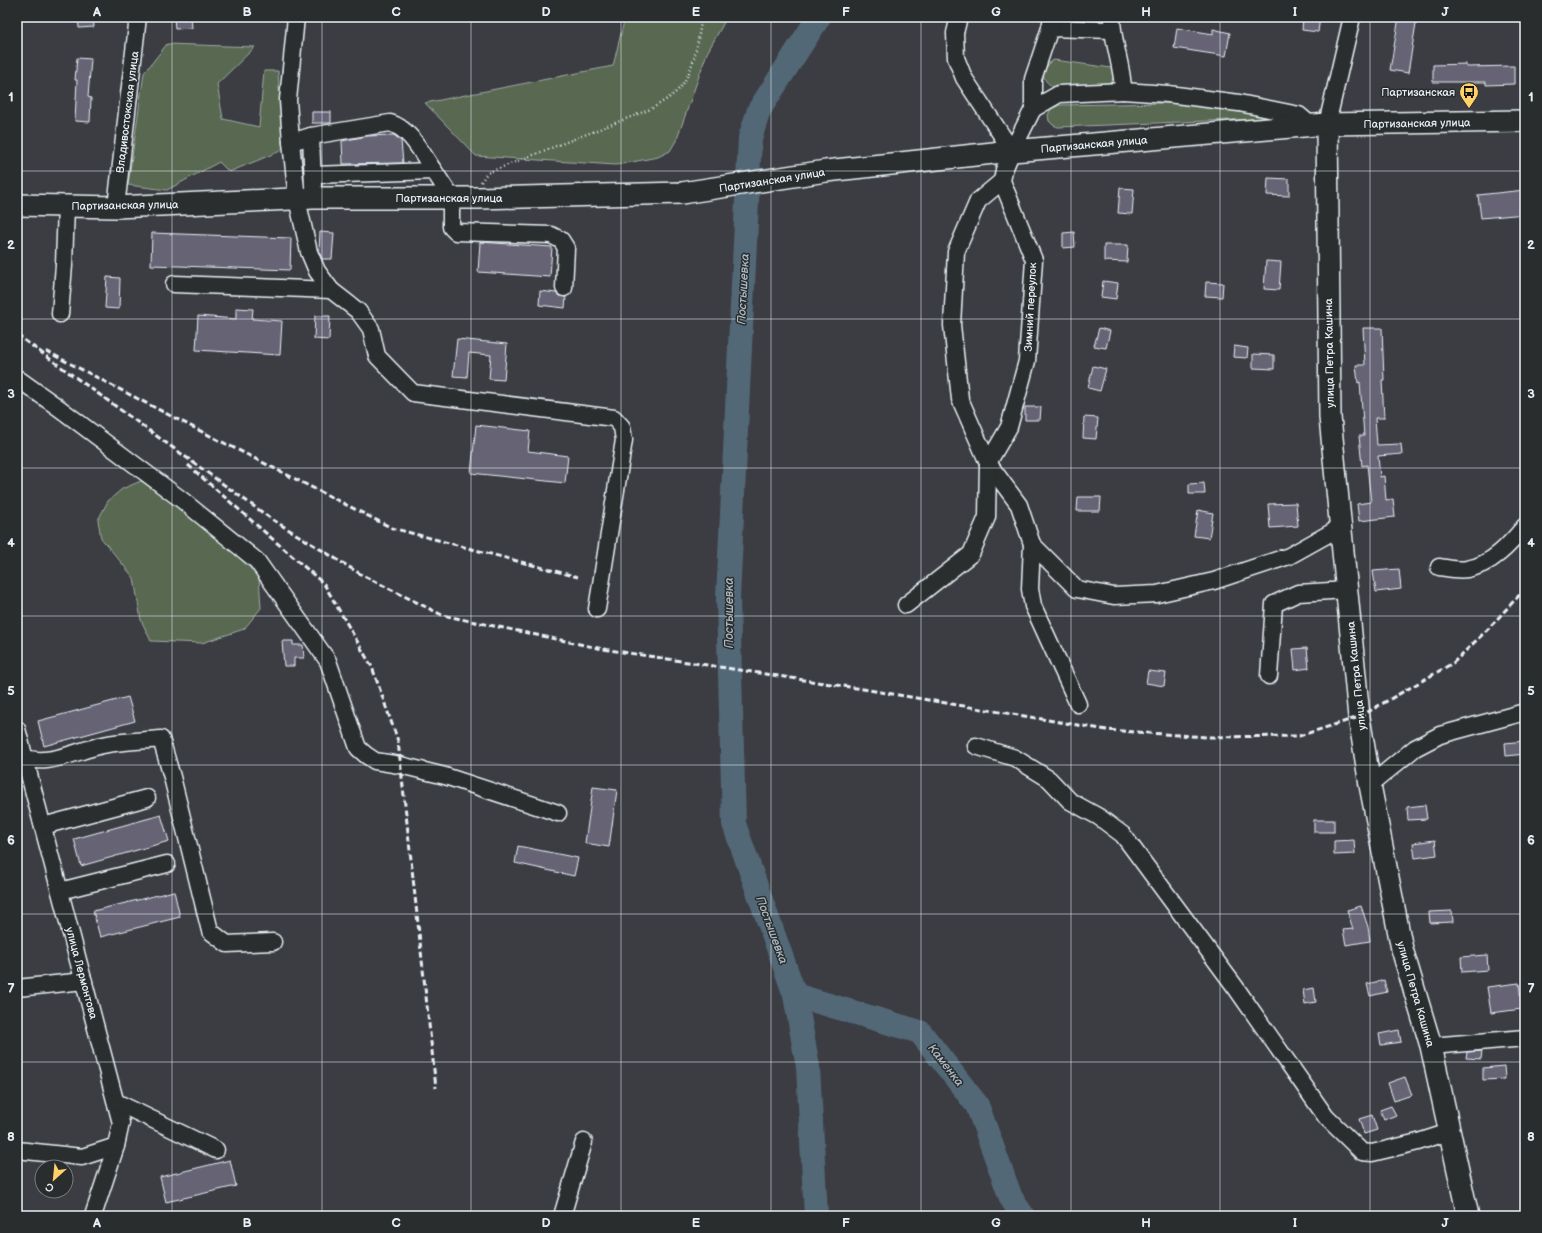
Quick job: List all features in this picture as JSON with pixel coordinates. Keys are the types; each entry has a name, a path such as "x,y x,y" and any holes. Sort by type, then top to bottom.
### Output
{"main road":[{"name":"Партизанская улица","path":"17,205 116,207 305,199 478,198 682,194 826,171 1012,151 1319,125 1525,121"},
{"name":"улица Петра Кашина","path":"1319,125 1330,417 1359,717 1370,785 1402,949 1431,1046 1468,1216"}],"street":[{"name":"Владивостокская улица","path":"116,207 138,17"},
{"path":"296,17 288,100 291,142 305,199 308,252 317,271 331,290 358,311 371,329 377,356 413,393 614,418 622,427 624,440 597,609"},
{"path":"958,17 955,34 956,58 964,78 1012,151"},
{"path":"1033,109 1059,94 1123,92 1168,94 1239,103 1300,114 1319,125 1352,17"},
{"path":"1078,704 1033,606 1030,589 1032,544 1019,505 988,462 960,399 952,325 956,252 978,201 1002,181 1004,170 1012,151 1033,109 1033,79 1051,22 1112,23 1123,76 1123,92"},
{"path":"291,142 311,136 390,123 398,125 405,130 451,197 451,226 456,232 551,235 561,240 566,248 564,288"},
{"path":"305,199 313,175 311,136"},
{"path":"313,175 434,171"},
{"name":"Зимний переулок","path":"988,462 1009,427 1027,362 1034,260 1002,181"},
{"path":"60,314 64,265 66,206"},
{"path":"174,284 331,290"},
{"path":"17,378 60,408 182,500 257,561 328,661 358,748 366,755 375,761 400,765 445,776 558,813"},
{"path":"906,605 971,554 987,517 988,462"},
{"path":"1439,567 1466,570 1488,562 1508,545 1525,526"},
{"path":"1032,544 1077,589 1114,596 1150,594 1214,581 1289,556 1341,527"},
{"path":"1269,676 1274,604 1298,593 1347,590"},
{"path":"1370,785 1415,748 1440,735 1525,712"},
{"name":"улица Лермонтова","path":"17,729 21,757 43,826 121,1123 116,1146 93,1216"},
{"path":"21,757 54,760 103,745 161,739 172,777 210,931 227,944 273,942"},
{"path":"976,746 1015,758 1049,779 1070,801 1099,817 1123,835 1236,988 1326,1117 1362,1152 1372,1153 1418,1142 1450,1132"},
{"path":"43,826 147,798"},
{"path":"60,891 167,864"},
{"path":"17,988 84,981"},
{"path":"1431,1046 1525,1038"},
{"path":"116,1102 216,1150"},
{"path":"562,1216 584,1142"},
{"path":"17,1150 82,1157 116,1146"}],"path":[{"path":"478,198 482,179 487,173 651,109 675,92 688,76 694,60 702,17"}],"green space":[{"path":"625,17 727,17 707,53 677,139 670,151 658,157 616,165 476,156 425,103 613,66"},
{"path":"167,44 255,47 217,84 223,119 259,127 264,71 278,71 283,150 229,172 219,162 167,190 128,185 144,73"},
{"path":"1054,60 1111,68 1113,79 1111,83 1053,87 1046,81 1043,73 1050,62"},
{"path":"1170,103 1279,118 1058,127 1049,121 1048,115 1051,109 1060,105"},
{"path":"141,481 173,502 217,536 259,577 261,608 244,629 202,643 151,641 141,620 134,578 101,538 98,520 108,501 122,489"}],"building":[{"path":"78,17 93,17 94,27 79,28"},
{"path":"174,17 191,17 192,28 175,29"},
{"path":"1092,17 1092,19 1102,20 1065,19"},
{"path":"1303,17 1320,17 1318,32 1302,30"},
{"path":"1399,17 1417,17 1408,73 1390,70"},
{"path":"1177,28 1213,34 1213,29 1230,33 1226,56 1174,48"},
{"path":"77,58 91,59 88,97 91,98 90,122 75,121 77,80 75,80"},
{"path":"1466,64 1466,67 1514,66 1514,84 1486,85 1486,82 1433,82 1433,65"},
{"path":"312,112 331,112 331,123 312,123"},
{"path":"394,135 401,141 403,163 343,164 342,141 367,136"},
{"path":"1268,178 1289,179 1289,196 1267,195"},
{"path":"1120,188 1134,189 1132,214 1118,213"},
{"path":"1525,190 1525,214 1481,218 1478,195"},
{"path":"320,232 334,233 332,259 322,259 319,251"},
{"path":"1074,232 1075,247 1063,248 1063,233"},
{"path":"152,233 291,238 290,270 151,265"},
{"path":"480,242 552,247 550,277 478,272"},
{"path":"1104,245 1128,245 1127,262 1104,261"},
{"path":"1266,261 1281,262 1279,290 1264,289"},
{"path":"107,277 120,278 119,309 105,308"},
{"path":"1103,281 1118,283 1116,299 1101,297"},
{"path":"1206,282 1223,283 1222,297 1205,296"},
{"path":"540,291 556,293 559,296 566,297 565,308 539,305"},
{"path":"236,308 253,309 252,319 282,321 280,355 196,350 198,316 236,319"},
{"path":"315,316 330,316 329,340 314,339"},
{"path":"1099,328 1110,331 1106,348 1094,346"},
{"path":"1363,328 1382,328 1384,418 1375,418 1377,445 1401,444 1402,454 1378,456 1380,477 1384,476 1386,500 1393,499 1395,517 1359,521 1357,504 1371,502 1367,465 1362,466 1359,436 1364,436 1360,382 1358,383 1356,365 1365,365"},
{"path":"457,339 507,344 504,380 489,379 491,355 469,353 467,377 453,376"},
{"path":"1234,346 1248,348 1247,358 1233,357"},
{"path":"1253,354 1274,355 1274,369 1253,368"},
{"path":"1093,366 1106,369 1100,391 1088,388"},
{"path":"1025,407 1041,407 1040,420 1025,420"},
{"path":"1084,417 1098,418 1096,439 1083,438"},
{"path":"476,425 530,431 528,451 568,456 565,483 471,473"},
{"path":"1204,483 1205,494 1189,494 1189,484"},
{"path":"1078,497 1101,497 1100,511 1077,511"},
{"path":"1296,503 1298,526 1270,528 1268,504"},
{"path":"1198,510 1213,513 1209,538 1194,536"},
{"path":"1399,569 1401,589 1376,592 1373,571"},
{"path":"282,641 293,641 293,645 303,645 304,658 294,658 294,666 284,666"},
{"path":"1307,648 1309,668 1295,670 1293,649"},
{"path":"1148,671 1166,673 1164,686 1146,683"},
{"path":"128,697 135,721 44,746 38,721"},
{"path":"1525,741 1525,754 1506,756 1505,743"},
{"path":"593,787 617,790 609,847 585,843"},
{"path":"1425,805 1427,819 1408,820 1407,807"},
{"path":"161,815 169,841 81,866 74,839"},
{"path":"1314,820 1334,820 1334,832 1314,832"},
{"path":"1354,840 1355,854 1334,855 1334,841"},
{"path":"1435,840 1437,855 1415,858 1413,843"},
{"path":"518,846 578,858 574,876 515,863"},
{"path":"174,891 180,917 100,937 93,911"},
{"path":"1361,906 1368,927 1370,941 1346,945 1343,930 1353,929 1347,910"},
{"path":"1452,911 1453,922 1430,923 1429,912"},
{"path":"1487,955 1488,970 1462,972 1461,957"},
{"path":"1384,980 1387,992 1370,996 1367,984"},
{"path":"1519,983 1522,1009 1491,1013 1487,987"},
{"path":"1314,988 1316,1002 1305,1004 1303,990"},
{"path":"1399,1030 1401,1042 1381,1045 1379,1034"},
{"path":"1482,1051 1481,1059 1466,1058 1467,1052"},
{"path":"1504,1066 1505,1079 1483,1080 1483,1068"},
{"path":"1405,1077 1412,1095 1394,1101 1388,1083"},
{"path":"1391,1106 1396,1115 1384,1120 1380,1110"},
{"path":"1372,1115 1377,1130 1364,1134 1359,1119"},
{"path":"230,1160 236,1186 166,1202 160,1177"}],"waterway":[{"name":"Постышевка","path":"816,1216 808,1067 795,995 734,824 728,598 750,138 759,110 819,17"},
{"name":"Каменка","path":"795,995 920,1032 977,1105 1011,1198 1023,1216"}],"railway":[{"path":"17,335 270,518 362,575 442,615 603,649 869,690 1107,730 1206,737 1299,736 1359,717 1453,663 1487,630 1525,589"},
{"path":"46,351 392,528 578,577"},
{"path":"188,465 324,584 372,667 398,741 436,1088"}],"place":[{"name":"Партизанская","path":"1469,109"}]}
